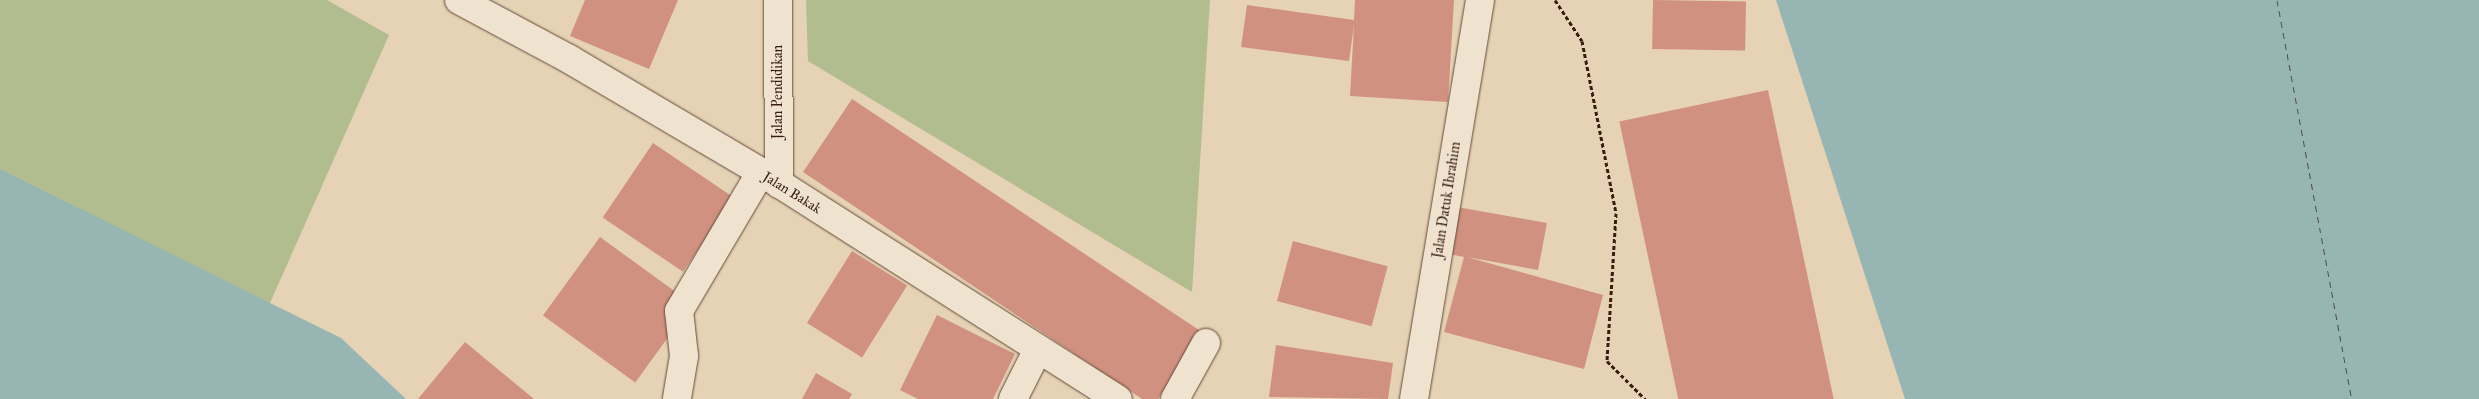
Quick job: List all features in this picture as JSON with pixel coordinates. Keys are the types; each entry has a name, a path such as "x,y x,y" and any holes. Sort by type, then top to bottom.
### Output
{"street":[{"name":"Jalan Bakak","path":"459,0 569,59 770,178 1118,399"},
{"name":"Jalan Pendidikan","path":"770,178 778,0"},
{"name":"Jalan Datuk Ibrahim","path":"1414,399 1480,0"},
{"path":"677,398 684,356 679,311 770,178"},
{"path":"1175,399 1206,343"},
{"path":"1013,399 1038,349"}],"path":[{"path":"1555,0 1582,41 1616,213 1607,360 1645,399"}],"green space":[{"path":"0,0 327,0 389,35 270,303 0,195"},
{"path":"806,0 1210,0 1192,292 808,61"}],"water":[{"path":"1776,0 2479,0 2479,399 1905,399"},
{"path":"0,169 341,338 406,399 0,399"}],"building":[{"path":"585,0 678,0 649,69 570,36"},
{"path":"1355,0 1454,0 1448,102 1350,96 1354,25 1349,61 1241,47 1247,5 1354,20"},
{"path":"1653,0 1746,2 1745,51 1652,49"},
{"path":"1768,90 1834,399 1678,399 1619,122"},
{"path":"852,99 1202,332 1158,399 1142,399 803,172"},
{"path":"653,143 733,197 683,272 603,218"},
{"path":"1457,207 1547,223 1538,270 1467,257 1603,295 1584,369 1444,332 1464,257 1449,254"},
{"path":"600,237 692,304 635,382 543,315"},
{"path":"1293,241 1388,266 1372,326 1277,301"},
{"path":"852,251 907,285 862,358 807,323"},
{"path":"937,315 1015,354 993,399 918,399 900,390"},
{"path":"465,342 534,399 418,399"},
{"path":"1276,345 1393,363 1388,399 1269,397"},
{"path":"816,373 852,394 849,399 802,399"}],"ferry route":[{"path":"2277,0 2352,399"}]}
